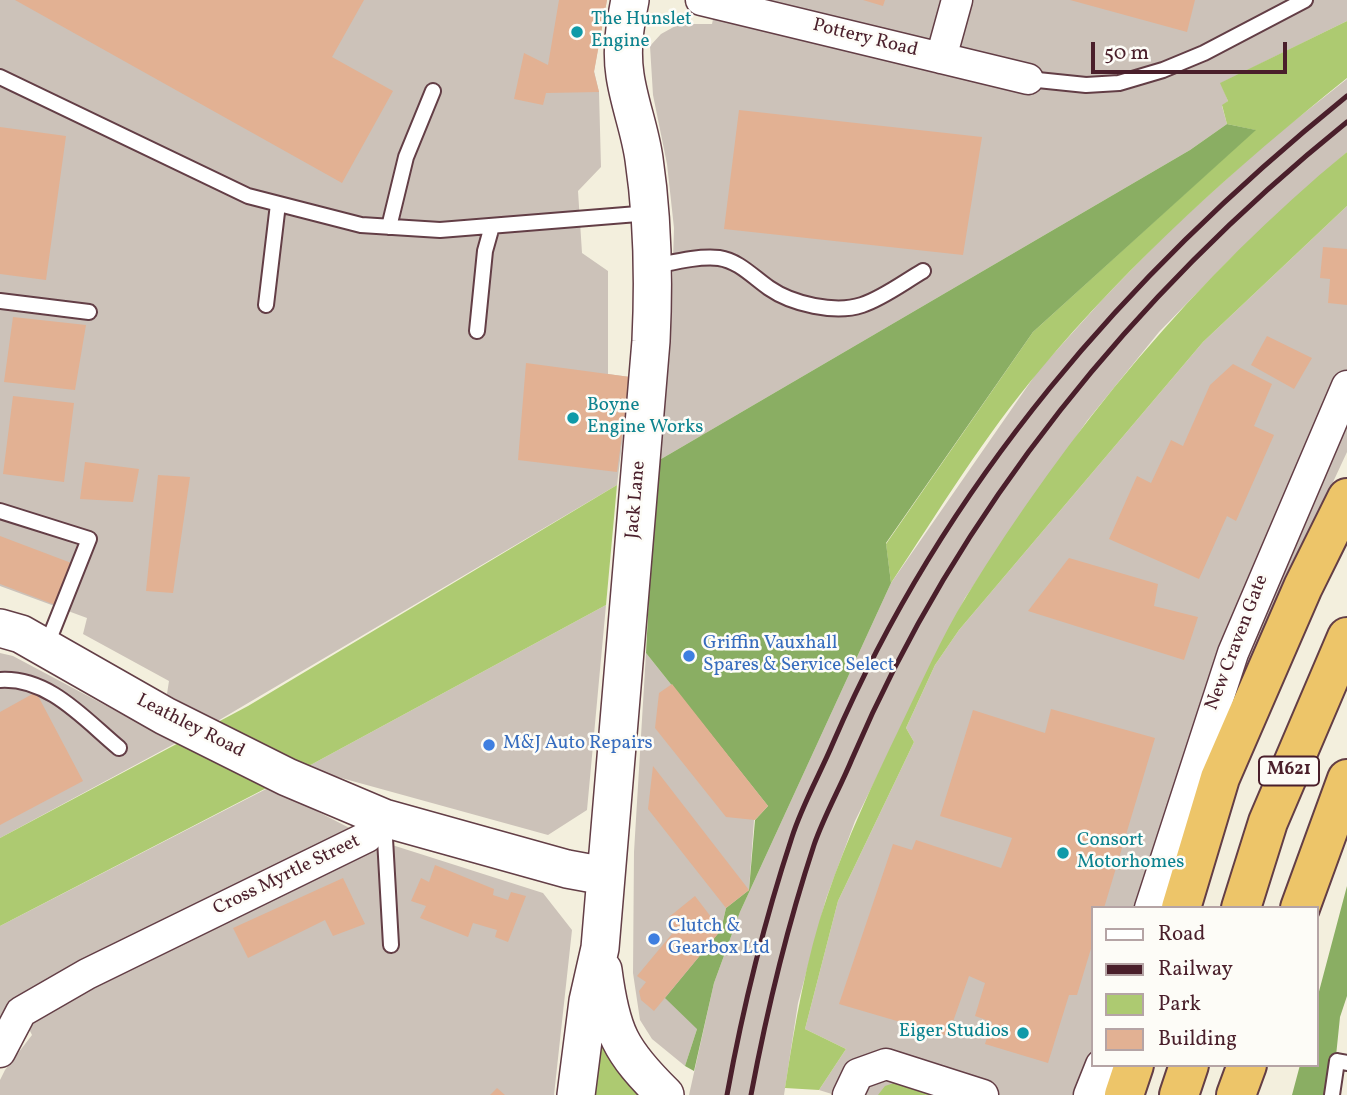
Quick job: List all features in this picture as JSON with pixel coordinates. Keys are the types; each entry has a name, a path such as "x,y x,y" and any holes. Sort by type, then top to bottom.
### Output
{"highway":[{"path":"1182,906 1220,778 1303,587 1347,498"},
{"name":"M621","path":"1242,906 1268,822 1347,637"},
{"name":"M621","path":"1301,906 1347,779"},
{"path":"1124,1095 1133,1067"},
{"path":"1179,1095 1191,1067"},
{"path":"1185,1095 1192,1067"},
{"path":"1236,1095 1246,1067"}],"street":[{"name":"Jack Lane","path":"600,948 655,266 644,156 625,74 623,33 630,0"},
{"name":"Pottery Road","path":"701,0 1028,79"},
{"path":"941,58 957,0"},
{"name":"New Craven Gate","path":"1151,906 1233,653 1347,386"},
{"name":"Leathley Road","path":"0,628 21,634 194,730 287,777 384,818"},
{"path":"384,818 567,869 605,876"},
{"name":"Cross Myrtle Street","path":"0,1052 21,1012 87,974 368,837 384,818"},
{"path":"576,1095 588,1001 600,948"},
{"path":"600,948 606,994 617,1036 634,1065 665,1095"},
{"path":"848,1095 858,1074 886,1064 908,1068 982,1095"},
{"path":"1089,1095 1100,1067"}],"lane":[{"path":"1028,79 1086,85 1119,83 1163,71 1204,53 1305,0"},
{"path":"0,77 248,197 361,225 440,230 650,212"},
{"path":"389,227 406,157 433,91"},
{"path":"267,304 278,204"},
{"path":"477,331 485,251 492,226"},
{"path":"655,266 693,259 720,258 744,269 771,290 807,304 835,308 861,306 923,271"},
{"path":"0,301 89,312"},
{"path":"0,512 89,539 46,649"},
{"path":"0,680 14,679 51,691 119,748"},
{"path":"384,818 391,945"},
{"path":"1332,1095 1337,1061 1347,1063"}],"shaded area":[{"path":"0,0 607,0 594,71 599,92 601,167 578,191 582,253 608,271 608,374 630,377 617,485 216,722 167,694 169,681 83,634 87,618 0,586"},
{"path":"717,0 1347,0 1347,21 1221,83 1228,101 1222,106 1227,124 1190,150 656,462 670,354 674,228 667,164 653,95 650,46 661,34 679,24 712,24"},
{"path":"1347,79 1347,152 1230,259 1159,332 1087,421 965,598 855,821 826,899 798,1003 784,1095 689,1095 714,983 740,912 891,583 1038,371 1103,299 1170,230 1270,140"},
{"path":"1347,206 1347,452 1275,607 1166,906 1092,906 1092,1067 1103,1095 835,1095 819,1090 846,1049 805,1029 838,901 914,742 906,728 935,665 959,630 1203,342"},
{"path":"606,605 587,810 548,835 305,768"},
{"path":"0,653 13,656 176,743 0,838"},
{"path":"646,653 768,806 754,820 749,890 726,908 697,1029 685,1066 652,1039 640,1020 633,973 634,852"},
{"path":"270,787 367,837 543,893 572,930 554,1095 0,1095 0,1080 5,1070 32,1035 21,1013 0,1051 0,926"}],"green space":[{"path":"1347,21 1347,78 1186,216 1075,330 1000,421 891,583 886,544 1033,332 1255,130 1227,124 1222,105 1228,101 1220,83"},
{"path":"1227,124 1256,130 1033,332 886,543 891,583 740,912 714,983 694,1071 685,1066 697,1029 665,998 721,930 726,908 749,890 755,820 768,806 646,653 656,462 1190,150"},
{"path":"1347,152 1347,206 1203,342 959,630 935,665 906,728 914,742 838,901 805,1029 846,1049 819,1090 785,1088 807,968 835,875 880,769 966,597 1047,475 1138,359 1238,250"},
{"path":"617,485 606,605 305,768 0,926 0,838 248,706"},
{"path":"1347,886 1347,996 1340,1017 1332,1095 1292,1095 1299,1067 1319,1067 1319,991"},
{"path":"590,1013 640,1095 583,1095"},
{"path":"894,1083 935,1095 878,1095 885,1086"}],"building":[{"path":"15,0 364,0 332,57 393,91 342,183"},
{"path":"559,0 607,0 594,72 599,92 546,93 543,105 514,99 524,53 548,65"},
{"path":"863,0 885,0 883,6"},
{"path":"1070,0 1195,0 1187,32"},
{"path":"739,110 982,137 963,255 724,229"},
{"path":"0,127 66,136 46,280 0,274"},
{"path":"1323,247 1347,249 1347,305 1328,303 1330,279 1320,278"},
{"path":"13,317 86,325 75,390 4,382"},
{"path":"1267,336 1312,358 1294,389 1251,365"},
{"name":"Boyne Engine Works","path":"526,363 630,377 617,472 518,460"},
{"path":"1233,364 1272,384 1254,426 1274,435 1236,521 1227,516 1199,579 1109,539 1137,476 1151,483 1171,440 1183,446 1210,385"},
{"path":"13,396 74,403 64,482 3,474"},
{"path":"85,462 139,469 133,502 80,499"},
{"path":"158,475 190,477 173,593 146,591"},
{"path":"0,536 74,564 58,606 0,584"},
{"path":"1069,558 1158,584 1154,606 1198,617 1184,660 1028,611"},
{"path":"672,684 768,806 755,820 726,817 655,728 659,693"},
{"path":"36,692 83,781 0,825 0,712"},
{"path":"1051,709 1155,738 1105,906 1092,906 1092,945 1077,995 1069,995 1048,1063 985,1044 992,1022 975,1016 985,983 969,976 948,1036 839,1004 893,844 912,850 916,840 1001,868 1012,838 940,816 973,710 1045,733"},
{"path":"653,766 749,890 726,908 648,809"},
{"path":"435,865 494,889 493,895 508,900 511,892 526,896 508,942 495,937 497,930 473,923 468,937 420,918 426,906 411,901 421,878 429,882"},
{"path":"343,878 365,924 333,936 325,920 248,958 233,928"},
{"path":"695,896 721,930 654,1011 641,1000 639,991 646,982 637,976 676,929 669,917"},
{"path":"497,1088 505,1095 490,1095"}],"railway":[{"path":"727,1095 755,965 796,825 879,647 930,556 987,470 1050,388 1117,310 1190,235 1266,164 1347,96"},
{"path":"751,1095 778,969 818,834 895,667 945,578 1000,492 1060,410 1125,333 1195,258 1269,188 1347,122"}],"place":[{"name":"The Hunslet Engine","path":"577,32"},
{"name":"Boyne Engine Works","path":"573,418"},
{"name":"Griffin Vauxhall Spares & Service Select","path":"689,656"},
{"name":"M&J Auto Repairs","path":"489,745"},
{"name":"Consort Motorhomes","path":"1063,853"},
{"name":"Clutch & Gearbox Ltd","path":"654,939"},
{"name":"Eiger Studios","path":"1023,1033"}]}
